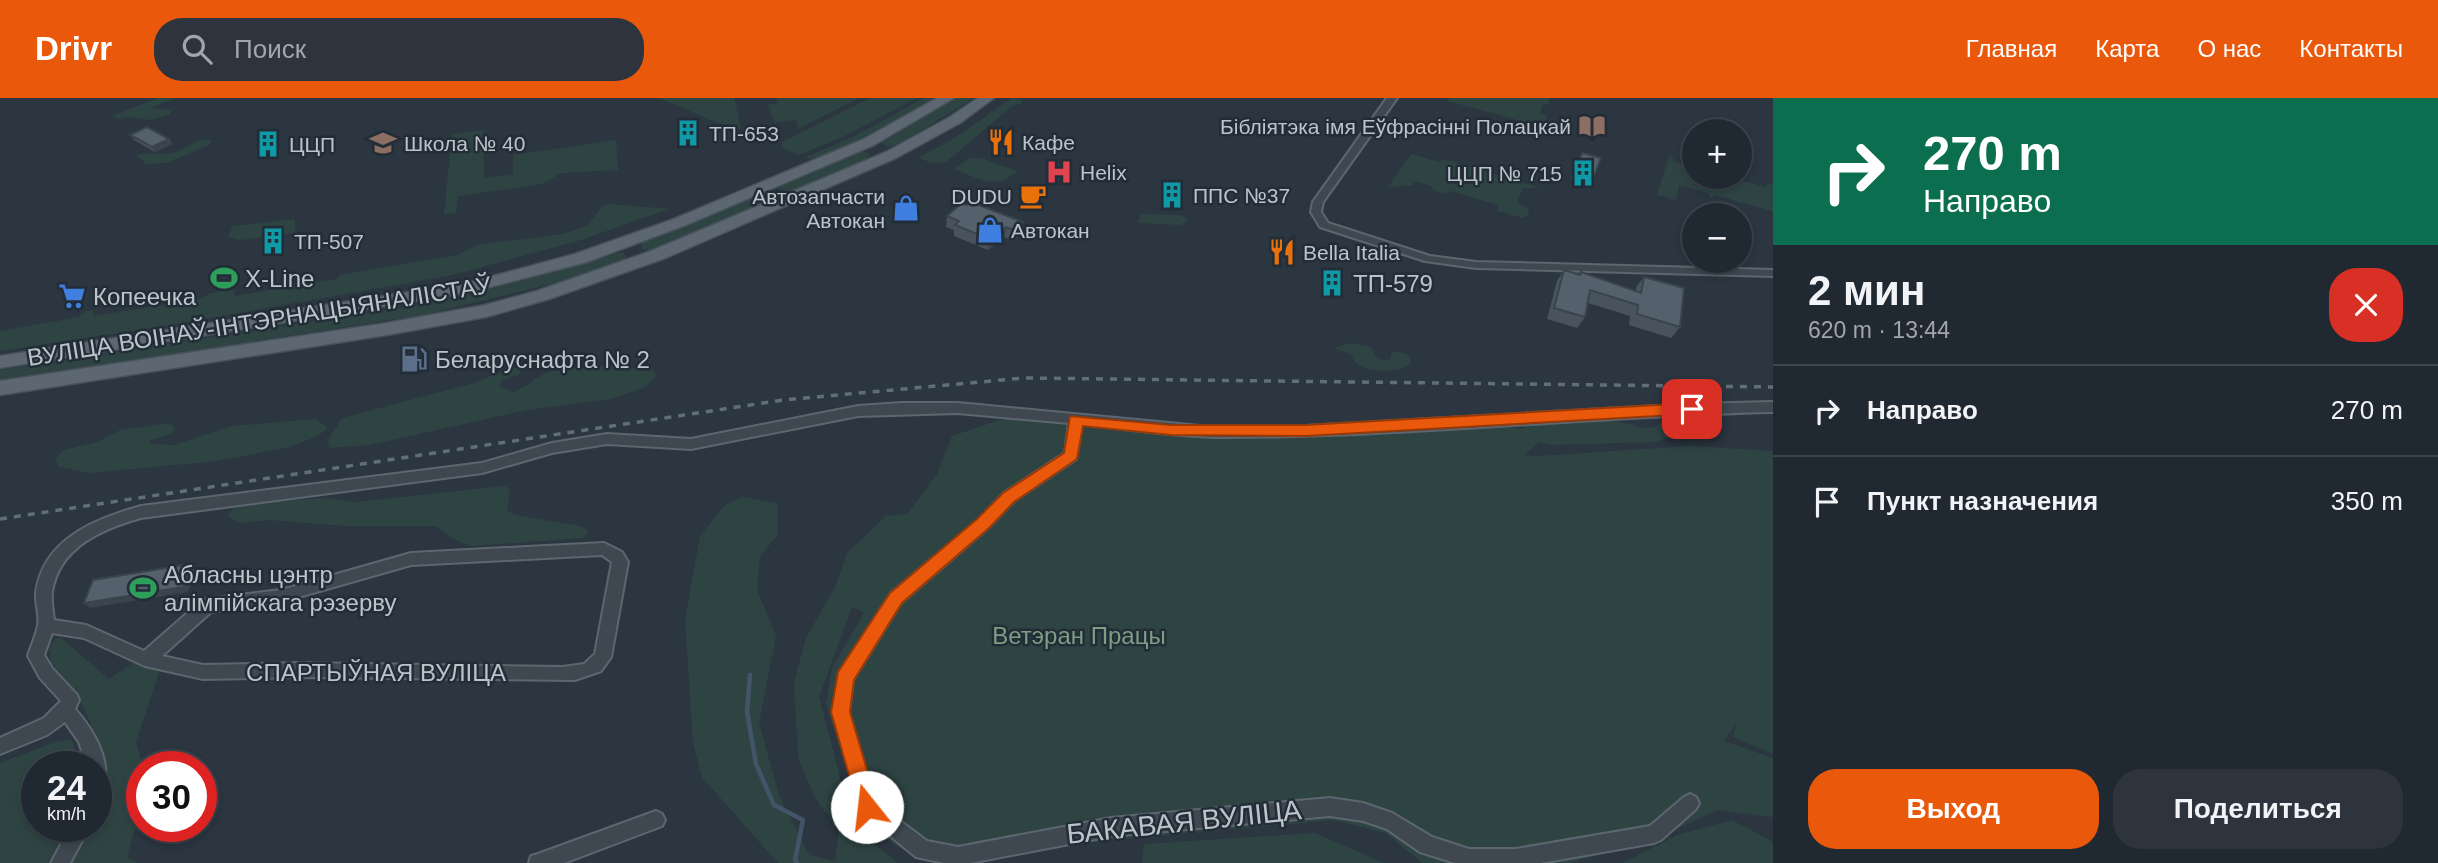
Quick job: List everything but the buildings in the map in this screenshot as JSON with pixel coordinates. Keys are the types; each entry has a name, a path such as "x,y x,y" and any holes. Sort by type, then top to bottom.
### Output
{"main road":[{"name":"ВУЛІЦА ВОІНАЎ-ІНТЭРНАЦЫЯНАЛІСТАЎ","path":"0,362 467,288 640,237 869,142 947,98"},
{"name":"ВУЛІЦА ВОІНАЎ-ІНТЭРНАЦЫЯНАЛІСТАЎ","path":"0,388 302,343 486,311 543,295 657,255 891,155 955,120 987,98"},
{"path":"869,142 891,155"},
{"path":"640,237 636,242 637,250 643,254 657,255"},
{"path":"610,248 620,248 631,253 632,259 626,267"}],"street":[{"path":"1392,98 1318,202 1315,208 1317,217 1324,225 1418,256 1452,263 1773,273"},
{"path":"0,747 42,729 66,712 71,700 46,673 36,656 46,625 44,593 50,570 79,537 96,525 141,512 482,468 552,447 607,439 691,444 858,411 958,408 1171,430 1305,431 1636,411 1773,407"},
{"name":"БАКАВАЯ ВУЛІЦА","path":"1076,420 1071,455 1009,497 983,524 896,598 845,678 841,712 867,807 923,850 958,856 1111,827 1330,807 1363,812 1392,822 1427,845 1469,858 1516,858 1654,834 1690,803"},
{"name":"СПАРТЫЎНАЯ ВУЛІЦА","path":"46,625 86,632 145,659 203,672 298,670 563,674 588,671 596,667 603,657 620,562 617,555 604,549 411,559 281,596 207,607 145,659"},
{"path":"66,712 81,728 92,751"},
{"path":"538,863 656,820"},
{"path":"60,863 72,842"}],"green space":[{"path":"158,98 177,98 149,108 171,110 170,114 150,120 127,117 117,119 112,116"},
{"path":"659,98 734,98 741,128 732,129"},
{"path":"776,98 859,98 798,129 796,120 775,123 768,105 778,103"},
{"path":"870,98 916,98 849,134 799,155 782,148 782,142"},
{"path":"924,98 936,98 850,145 816,158 804,158 853,137"},
{"path":"955,98 974,98 899,144 887,147 881,143"},
{"path":"1012,98 1022,100 1021,104 1012,106 946,162 932,163 918,158 950,141"},
{"path":"1449,98 1550,98 1547,105 1543,104 1540,113 1547,116 1542,127 1448,101"},
{"path":"483,130 484,178 513,174 513,155 616,140 618,170 561,173 543,184 458,196 456,213 444,215 452,134"},
{"path":"207,139 212,141 209,145 167,163 143,164 144,161 136,156 149,153 170,154"},
{"path":"863,151 870,154 865,160 787,194 776,187"},
{"path":"1411,154 1439,162 1443,159 1541,188 1523,188 1517,202 1529,209 1528,215 1523,218 1497,211 1498,205 1451,191 1445,194 1433,190 1432,186 1414,181 1412,185 1388,187"},
{"path":"1669,156 1673,157 1673,161 1682,164 1682,186 1679,185 1676,200 1657,195"},
{"path":"969,158 981,158 1017,171 994,182 954,169"},
{"path":"1752,183 1766,187 1768,183 1773,184 1773,211 1752,203 1715,195 1711,198 1708,193 1694,189 1752,189"},
{"path":"768,191 778,199 652,251 641,249 642,242"},
{"path":"604,205 669,209 581,240 453,275 171,325 0,351 0,331 79,317 86,311 93,310 93,316 201,299 208,294 233,289 235,296 337,279 339,275 457,255 480,244 563,234 586,226"},
{"path":"1140,215 1179,215 1189,219 1181,225 1138,223"},
{"path":"295,219 295,233 241,240 228,237 233,226"},
{"path":"622,252 627,257 619,263 552,284 423,315 0,381 0,370 425,304 480,292"},
{"path":"1350,343 1371,347 1376,356 1383,360 1390,360 1392,351 1406,354 1411,363 1392,370 1368,369 1356,363 1350,354 1334,348"},
{"path":"511,368 520,368 520,374 502,380 499,386 514,392 542,375 565,369 641,368 652,369 657,375 645,387 612,399 527,410 369,445 329,448 328,440 342,418 474,383"},
{"name":"Ветэран Працы","path":"1009,417 1160,430 1370,435 1464,430 1469,421 1521,429 1543,421 1616,421 1643,428 1656,427 1664,419 1692,419 1699,425 1657,442 1549,445 1539,442 1525,455 1691,446 1773,451 1773,754 1733,737 1737,722 1724,741 1773,758 1773,817 1717,810 1649,842 1569,863 1422,863 1386,833 1332,820 1093,842 967,863 916,857 864,826 826,703 832,668 864,612 852,607 819,697 853,827 898,863 778,863 702,777 693,743 685,619 700,536 725,505 742,497 777,503 778,534 760,557 757,590 776,636 759,723 779,795 809,855 835,861 839,831 815,798 798,757 794,682 806,638 836,585 847,553 886,516 907,514 937,474 952,436"},
{"path":"316,419 328,428 316,437 289,447 217,461 90,473 59,467 55,459 64,450 98,442 120,430 171,423 175,429 172,434 150,440 150,444 174,445 232,426"},
{"path":"505,486 510,491 507,510 515,515 580,526 588,530 585,538 472,546 455,540 436,526 346,526 270,520 239,523 228,516 232,509 255,503 325,498 355,502"},
{"path":"61,638 109,679 134,662 160,669 136,742 139,751 126,751 126,842 131,842 127,857 137,863 67,863 78,842 112,842 112,751 99,751 89,719 76,693 51,662 49,648 55,639"},
{"path":"72,740 76,751 32,751 58,741"},
{"path":"21,755 21,842 62,842 48,863 0,863 0,763"},
{"path":"1732,820 1773,842 1773,863 1623,863 1677,835"},
{"path":"1315,833 1384,863 1142,863 1144,844"}],"waterway":[{"path":"750,675 747,712 756,764 774,805 803,820 795,860 797,863"}],"railway":[{"path":"0,519 783,400 1024,378 1773,387"}],"place":[{"name":"Бібліятэка імя Еўфрасінні Полацкай","path":"1592,126"},
{"name":"ТП-653","path":"688,133"},
{"name":"Кафе","path":"1001,142"},
{"name":"Школа № 40","path":"383,143"},
{"name":"ЦЦП","path":"268,144"},
{"name":"Helix","path":"1059,172"},
{"name":"ЦЦП № 715","path":"1583,173"},
{"name":"ППС №37","path":"1172,195"},
{"name":"DUDU","path":"1033,196"},
{"name":"Автозапчасти Автокан","path":"906,208"},
{"name":"Автокан","path":"990,230"},
{"name":"ТП-507","path":"273,241"},
{"name":"Bella Italia","path":"1282,252"},
{"name":"X-Line","path":"224,278"},
{"name":"ТП-579","path":"1332,283"},
{"name":"Копеечка","path":"72,296"},
{"name":"Беларуснафта № 2","path":"414,359"},
{"name":"Абласны цэнтр алімпійскага рэзерву","path":"143,588"}],"route":[{"path":"867,807 841,712 845,678 896,598 983,524 1009,497 1071,455 1076,420 1211,432 1305,431 1692,409"}]}
